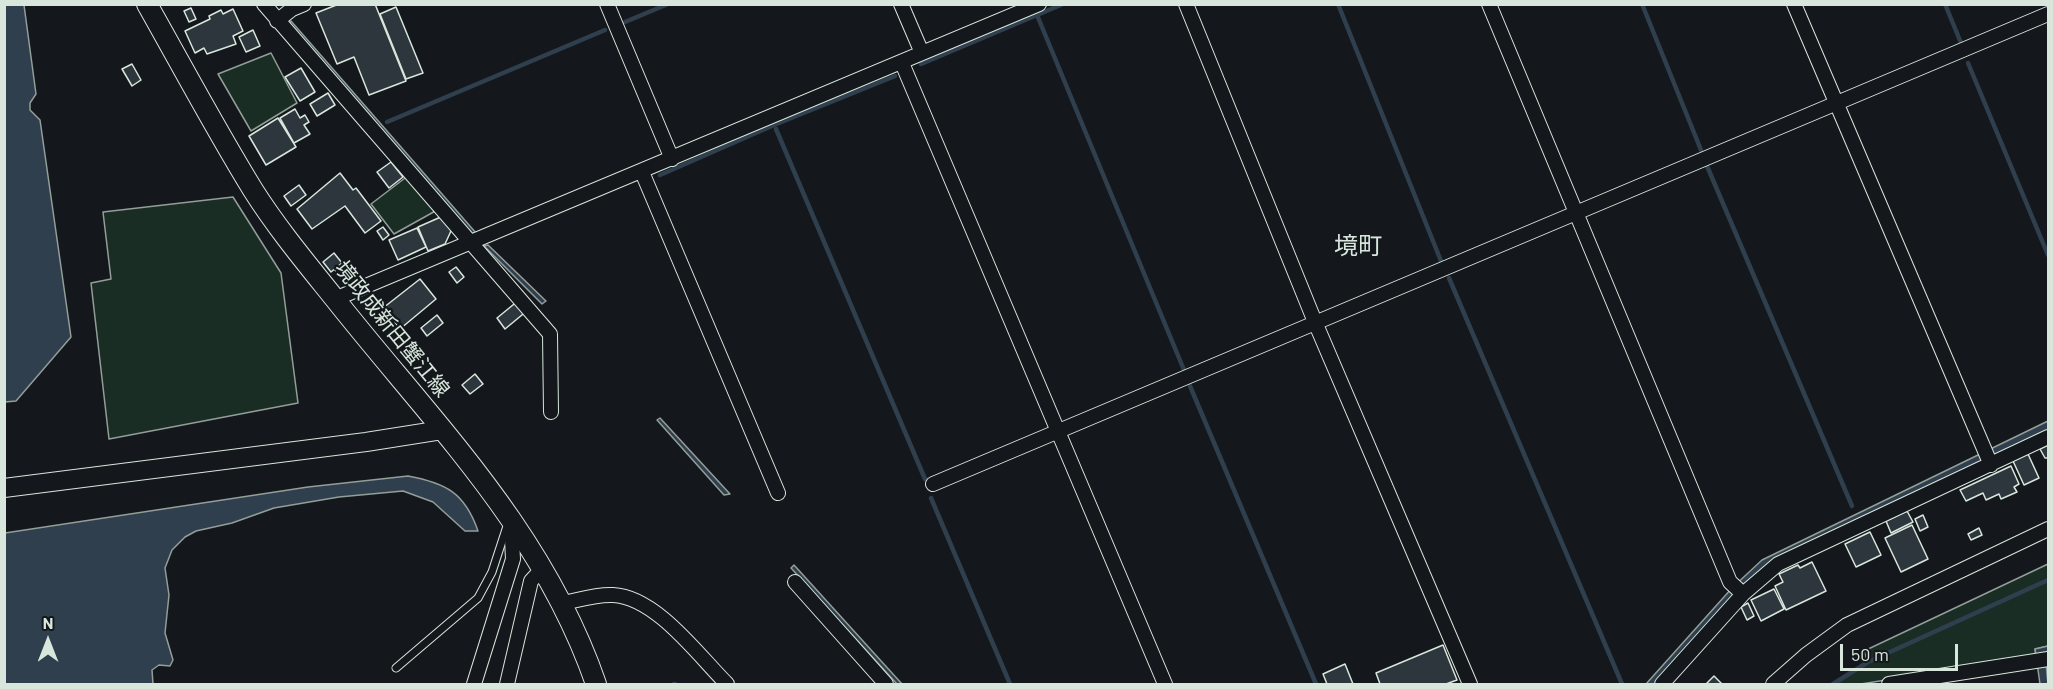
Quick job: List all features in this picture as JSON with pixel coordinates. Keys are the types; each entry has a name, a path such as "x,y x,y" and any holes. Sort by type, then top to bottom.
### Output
{"main road":[{"name":"境政成新田蟹江線","path":"147,4 254,192 335,299 510,515 563,603 584,648 596,684"}],"street":[{"path":"264,4 474,243 550,334 550,412"},
{"path":"277,21 292,9 304,4"},
{"path":"607,4 672,159"},
{"path":"901,4 922,53"},
{"path":"335,299 384,277 474,243 1039,4"},
{"path":"1186,4 1315,322 1470,684"},
{"path":"1489,4 1575,213 1738,589"},
{"path":"1794,4 1988,458"},
{"path":"933,484 1835,102 2049,14"},
{"path":"902,63 1165,684"},
{"path":"642,172 778,493"},
{"path":"4,488 366,442 442,430"},
{"path":"1662,684 1738,589 1778,564 1988,458 2049,437"},
{"path":"474,684 513,559 510,515"},
{"path":"1773,684 1806,655 1847,625 2049,529"},
{"path":"507,684 531,581 543,568"},
{"path":"795,582 886,684"},
{"path":"563,603 614,595 636,600 656,613 727,684"},
{"path":"1889,684 2043,660"}],"lane":[{"path":"396,668 415,649 478,598 492,572 510,515"}],"green space":[{"path":"271,53 297,103 251,131 218,74"},
{"path":"409,175 439,209 394,234 371,204"},
{"path":"233,197 281,273 298,403 109,439 91,283 111,279 103,212"},
{"path":"2048,564 2048,646 2035,649 2036,656 1861,684 1833,684 1868,663 1864,651"}],"water":[{"path":"4,5 24,5 36,94 30,103 30,110 40,120 71,337 16,401 5,402"},
{"path":"291,21 476,233 471,235 288,25"},
{"path":"488,245 546,301 542,304 484,246"},
{"path":"660,418 730,494 724,495 657,420"},
{"path":"2048,421 2048,430 1779,559 1656,684 1646,684 1732,588 1762,560"},
{"path":"408,476 433,482 452,492 467,507 478,531 465,531 433,502 403,491 339,497 274,508 232,523 196,531 185,537 172,550 165,568 169,595 165,633 173,660 170,666 159,665 152,670 153,684 5,684 5,533 308,487"},
{"path":"794,565 902,684 897,684 791,568"},
{"path":"2048,646 2048,653 2045,654 2048,684 2040,684 2035,649"}],"building":[{"path":"339,4 375,4 406,81 369,95 354,57 337,64 316,13"},
{"path":"396,7 423,73 406,79 380,14"},
{"path":"191,8 196,19 189,22 184,11"},
{"path":"233,9 243,31 233,36 236,44 207,54 204,48 195,53 185,31 210,19 209,16 221,10 223,14"},
{"path":"253,30 260,46 246,52 239,37"},
{"path":"132,64 141,80 132,86 122,69"},
{"path":"301,68 315,92 300,101 285,77"},
{"path":"328,93 335,105 317,116 310,104"},
{"path":"295,109 300,118 305,115 309,122 304,125 310,134 294,143 280,118"},
{"path":"278,118 296,147 266,165 249,136"},
{"path":"391,162 403,177 389,188 377,172"},
{"path":"340,173 353,190 356,188 381,221 365,233 345,206 312,229 297,209"},
{"path":"299,185 306,195 291,206 284,196"},
{"path":"443,216 451,231 445,244 428,251 418,227"},
{"path":"383,227 389,235 383,240 377,231"},
{"path":"417,228 426,247 398,260 389,240"},
{"path":"334,253 342,263 331,272 323,262"},
{"path":"343,263 350,272 342,279 335,270"},
{"path":"456,267 464,277 457,283 449,272"},
{"path":"420,279 436,299 400,329 383,308"},
{"path":"519,300 528,310 505,329 497,318"},
{"path":"437,315 443,323 427,336 421,328"},
{"path":"475,374 483,384 470,394 462,385"},
{"path":"2048,445 2048,458 2045,458 2040,449"},
{"path":"2028,454 2039,478 2024,485 2013,461"},
{"path":"2011,466 2019,484 2014,487 2017,492 2001,499 1999,494 1986,500 1983,493 1966,501 1960,490"},
{"path":"1907,511 1913,522 1891,533 1886,521"},
{"path":"1923,515 1928,527 1920,531 1915,519"},
{"path":"1912,525 1928,559 1901,572 1885,538"},
{"path":"1979,528 1982,535 1971,540 1968,534"},
{"path":"1870,532 1881,555 1856,567 1845,544"},
{"path":"1812,562 1826,591 1786,610 1775,586 1783,582 1779,574 1798,565 1800,568"},
{"path":"1774,589 1784,609 1761,621 1751,600"},
{"path":"1748,603 1754,616 1747,620 1741,607"},
{"path":"1443,645 1457,680 1446,684 1380,684 1376,673"},
{"path":"1345,664 1353,684 1327,684 1323,674"},
{"path":"1714,676 1722,684 1706,684"}],"waterway":[{"path":"625,22 668,4"},
{"path":"921,64 1063,4"},
{"path":"1338,4 1441,261"},
{"path":"1642,4 1701,150"},
{"path":"1945,4 1961,43"},
{"path":"1037,15 1184,370"},
{"path":"387,122 605,30"},
{"path":"1968,63 2048,255"},
{"path":"660,175 774,125 895,76"},
{"path":"776,129 925,479"},
{"path":"1707,166 1852,506"},
{"path":"1449,278 1622,684"},
{"path":"1190,386 1316,684"},
{"path":"931,498 1010,684"},
{"path":"1833,684 1868,662 2048,580"}],"district":[{"name":"境町","path":"1358,246"}]}
